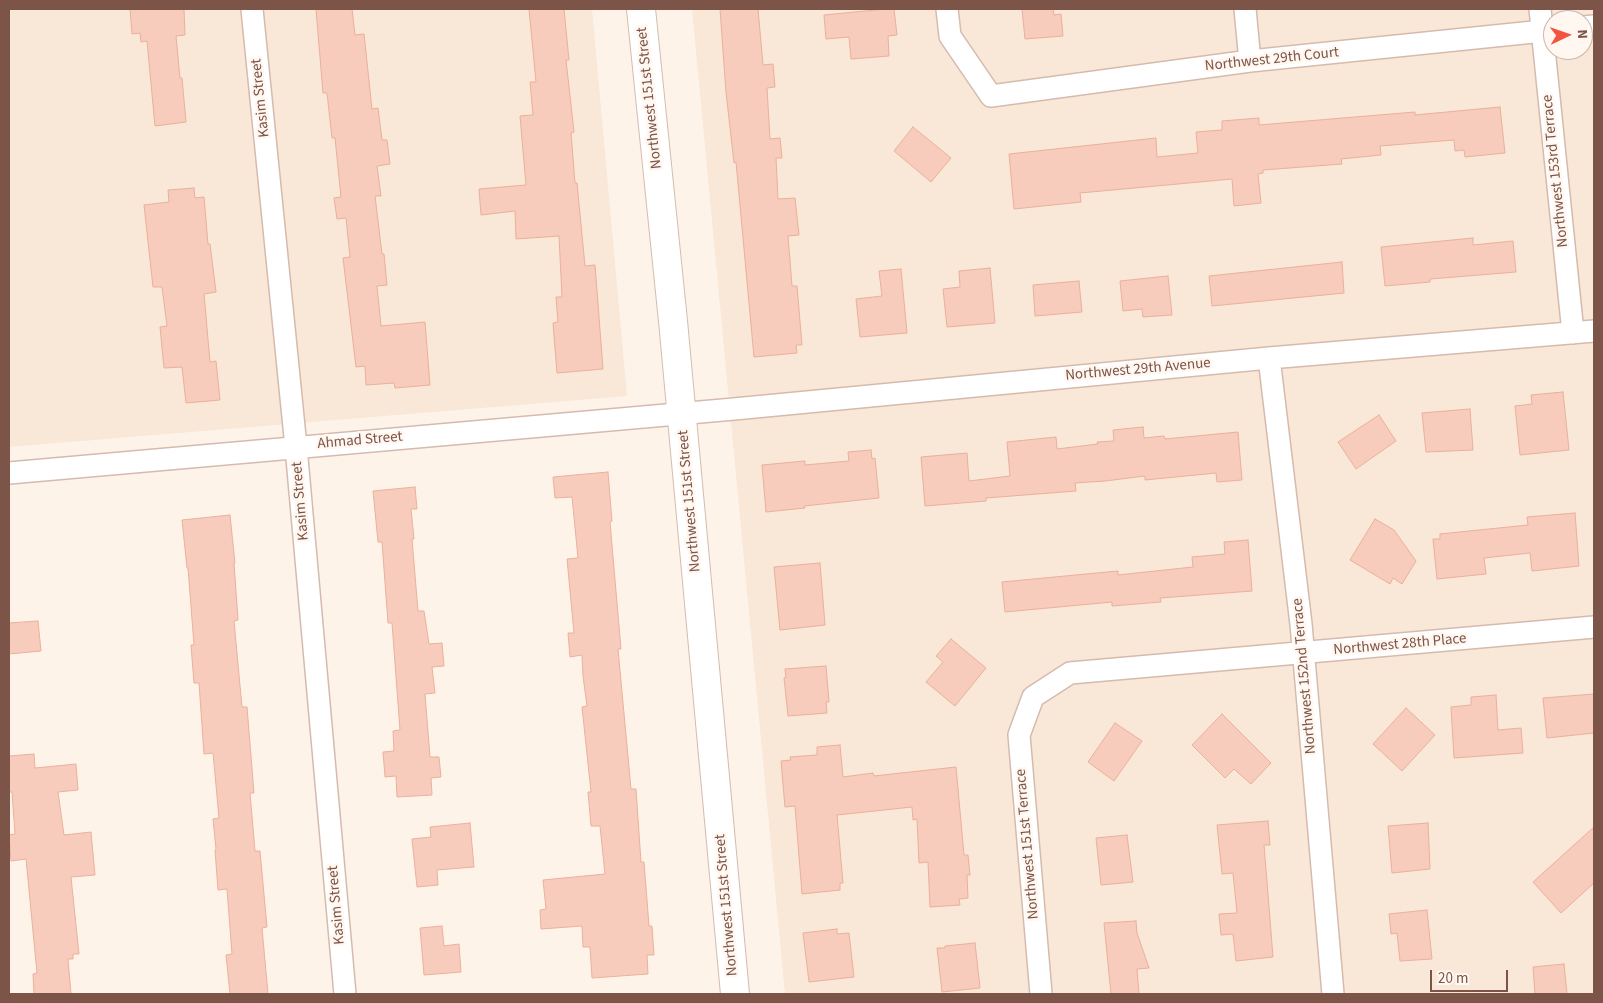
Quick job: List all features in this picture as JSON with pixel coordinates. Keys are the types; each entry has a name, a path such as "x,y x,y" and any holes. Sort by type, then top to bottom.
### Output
{"street":[{"name":"Kasim Street","path":"252,9 296,447 345,994"},
{"name":"Northwest 151st Street","path":"641,9 682,414 735,994"},
{"name":"Northwest 29th Court","path":"947,9 950,36 991,96 1250,61 1543,31"},
{"path":"1245,9 1250,61"},
{"name":"Northwest 153rd Terrace","path":"1550,60 1573,333"},
{"name":"Northwest 29th Avenue","path":"682,414 1269,358 1594,331"},
{"name":"Northwest 152nd Terrace","path":"1269,358 1304,653 1333,994"},
{"name":"Ahmad Street","path":"9,473 682,414"},
{"name":"Northwest 28th Place","path":"1033,697 1070,673 1594,628"},
{"name":"Northwest 151st Terrace","path":"1033,697 1019,735 1041,994"}],"shaded area":[{"path":"9,9 592,9 627,396 9,447"},
{"path":"692,9 1594,9 1594,994 785,994"}],"building":[{"path":"130,9 184,9 185,35 176,36 186,122 155,126 147,41 141,42 140,33 132,34"},
{"path":"316,9 352,9 355,35 364,34 372,109 378,108 382,140 387,140 390,164 377,166 381,196 375,196 387,285 377,286 381,326 425,322 430,385 395,388 394,383 366,385 365,366 356,367 343,258 350,257 346,218 337,219 334,198 341,197 335,138 332,138 327,93 323,93"},
{"path":"529,9 564,9 569,60 566,60 574,132 571,133 575,183 577,183 585,266 595,265 603,369 557,373 553,323 558,322 556,297 562,297 559,236 516,239 515,211 481,215 479,189 526,185 520,116 533,115 530,82 536,82"},
{"path":"720,9 758,9 763,65 773,64 775,87 767,88 770,139 780,138 782,158 776,158 778,199 795,198 799,235 788,236 792,286 797,286 802,345 796,345 797,353 754,357 736,162 734,163 726,92"},
{"path":"894,9 897,35 888,36 889,56 851,59 849,37 826,39 824,15"},
{"path":"1022,9 1053,9 1054,15 1061,14 1063,36 1025,39"},
{"path":"1500,107 1505,153 1465,157 1464,150 1455,151 1454,140 1380,146 1381,155 1341,159 1342,164 1263,170 1263,173 1258,174 1261,203 1234,206 1232,179 1080,193 1081,202 1014,209 1009,154 1156,138 1157,157 1198,153 1196,132 1222,130 1222,121 1259,118 1259,125 1415,112 1415,115"},
{"path":"913,127 951,158 931,182 894,151"},
{"path":"194,188 195,198 204,197 208,244 210,244 216,292 204,294 210,362 216,361 220,400 186,403 182,367 164,368 160,327 167,326 162,287 153,287 144,205 169,202 168,190"},
{"path":"1473,238 1473,245 1513,241 1516,272 1430,279 1430,282 1385,286 1381,247"},
{"path":"1342,262 1344,293 1212,306 1209,276"},
{"path":"990,268 995,323 947,327 943,289 960,287 959,271"},
{"path":"901,269 907,333 860,337 856,299 882,296 879,271"},
{"path":"1168,276 1172,315 1143,317 1142,309 1123,311 1120,281"},
{"path":"1079,281 1082,312 1035,316 1033,285"},
{"path":"1563,392 1569,450 1520,455 1515,406 1532,404 1531,395"},
{"path":"1470,409 1473,450 1426,452 1422,413"},
{"path":"1379,415 1396,441 1356,469 1338,442"},
{"path":"1143,427 1144,438 1164,436 1165,439 1238,432 1242,480 1217,482 1216,473 1145,480 1145,476 1075,483 1076,491 986,498 986,501 925,506 921,457 967,453 969,481 1010,476 1007,442 1056,437 1057,449 1114,441 1113,430"},
{"path":"871,450 872,459 875,458 879,498 766,512 762,465 805,461 805,465 849,461 848,452"},
{"path":"608,472 612,521 610,522 621,649 618,649 631,789 636,789 641,862 644,862 649,926 652,926 654,955 647,955 648,974 592,978 590,947 583,947 582,926 541,929 540,910 546,909 543,880 605,874 600,826 591,826 588,792 591,792 582,707 587,706 582,655 570,657 568,633 574,633 567,559 578,558 572,497 555,498 553,477"},
{"path":"415,487 417,509 411,509 418,611 424,611 429,644 442,643 444,666 432,667 435,693 425,694 430,757 439,757 441,777 431,778 432,795 397,797 396,776 385,777 383,752 394,751 393,731 400,730 392,623 388,623 382,542 378,542 373,491"},
{"path":"1575,513 1579,566 1532,571 1530,553 1484,558 1486,574 1437,579 1433,539 1440,539 1440,534 1528,525 1527,517"},
{"path":"230,515 238,620 234,621 242,707 247,707 254,793 250,793 255,851 260,851 267,927 262,928 268,994 230,994 226,955 232,954 227,889 218,890 215,850 213,819 219,818 213,753 204,754 199,683 194,683 191,645 194,645 182,520"},
{"path":"1375,519 1394,530 1416,561 1402,584 1393,578 1390,584 1350,560"},
{"path":"1248,540 1252,591 1160,598 1161,602 1112,606 1112,602 1005,612 1002,582 1118,571 1118,575 1193,567 1192,557 1225,554 1224,542"},
{"path":"820,563 825,625 780,630 774,567"},
{"path":"38,621 41,651 9,654 9,623"},
{"path":"951,639 986,668 955,706 926,682 943,662 936,656"},
{"path":"826,666 829,702 826,702 827,713 788,716 784,678 786,677 785,669"},
{"path":"1594,694 1594,733 1547,738 1543,698"},
{"path":"1496,695 1498,730 1521,728 1523,753 1454,758 1451,707 1471,705 1471,697"},
{"path":"1406,708 1435,735 1402,771 1373,744"},
{"path":"1222,714 1271,763 1251,784 1234,769 1225,778 1192,745"},
{"path":"1115,723 1142,741 1114,781 1088,762"},
{"path":"840,745 843,777 873,773 874,776 956,767 964,855 968,855 970,875 967,875 968,898 959,899 960,905 930,907 928,862 919,863 917,819 913,820 912,807 837,815 843,883 840,883 840,890 802,894 795,806 785,807 781,761 791,760 790,757 817,755 817,747"},
{"path":"34,754 35,768 76,764 78,790 58,792 64,835 91,832 95,875 71,877 79,954 73,954 73,959 68,959 71,994 34,994 33,974 37,973 26,859 11,861 9,835 15,834 12,792 9,792 9,756"},
{"path":"1268,821 1270,845 1264,845 1273,957 1236,961 1233,934 1221,935 1219,914 1237,913 1233,873 1222,874 1217,825"},
{"path":"470,823 474,867 437,870 438,885 417,887 412,839 431,837 430,827"},
{"path":"1428,823 1430,869 1392,873 1388,826"},
{"path":"1594,827 1594,883 1561,913 1533,882"},
{"path":"1127,835 1133,882 1101,885 1096,838"},
{"path":"1427,910 1432,959 1400,961 1397,933 1391,934 1389,914"},
{"path":"1136,921 1137,933 1149,968 1137,969 1139,994 1111,994 1104,923"},
{"path":"442,926 444,946 459,944 461,972 424,975 420,928"},
{"path":"837,929 837,934 849,933 854,977 809,982 803,933"},
{"path":"975,943 980,988 942,992 937,948"},
{"path":"1564,964 1567,994 1535,994 1533,967"}]}
